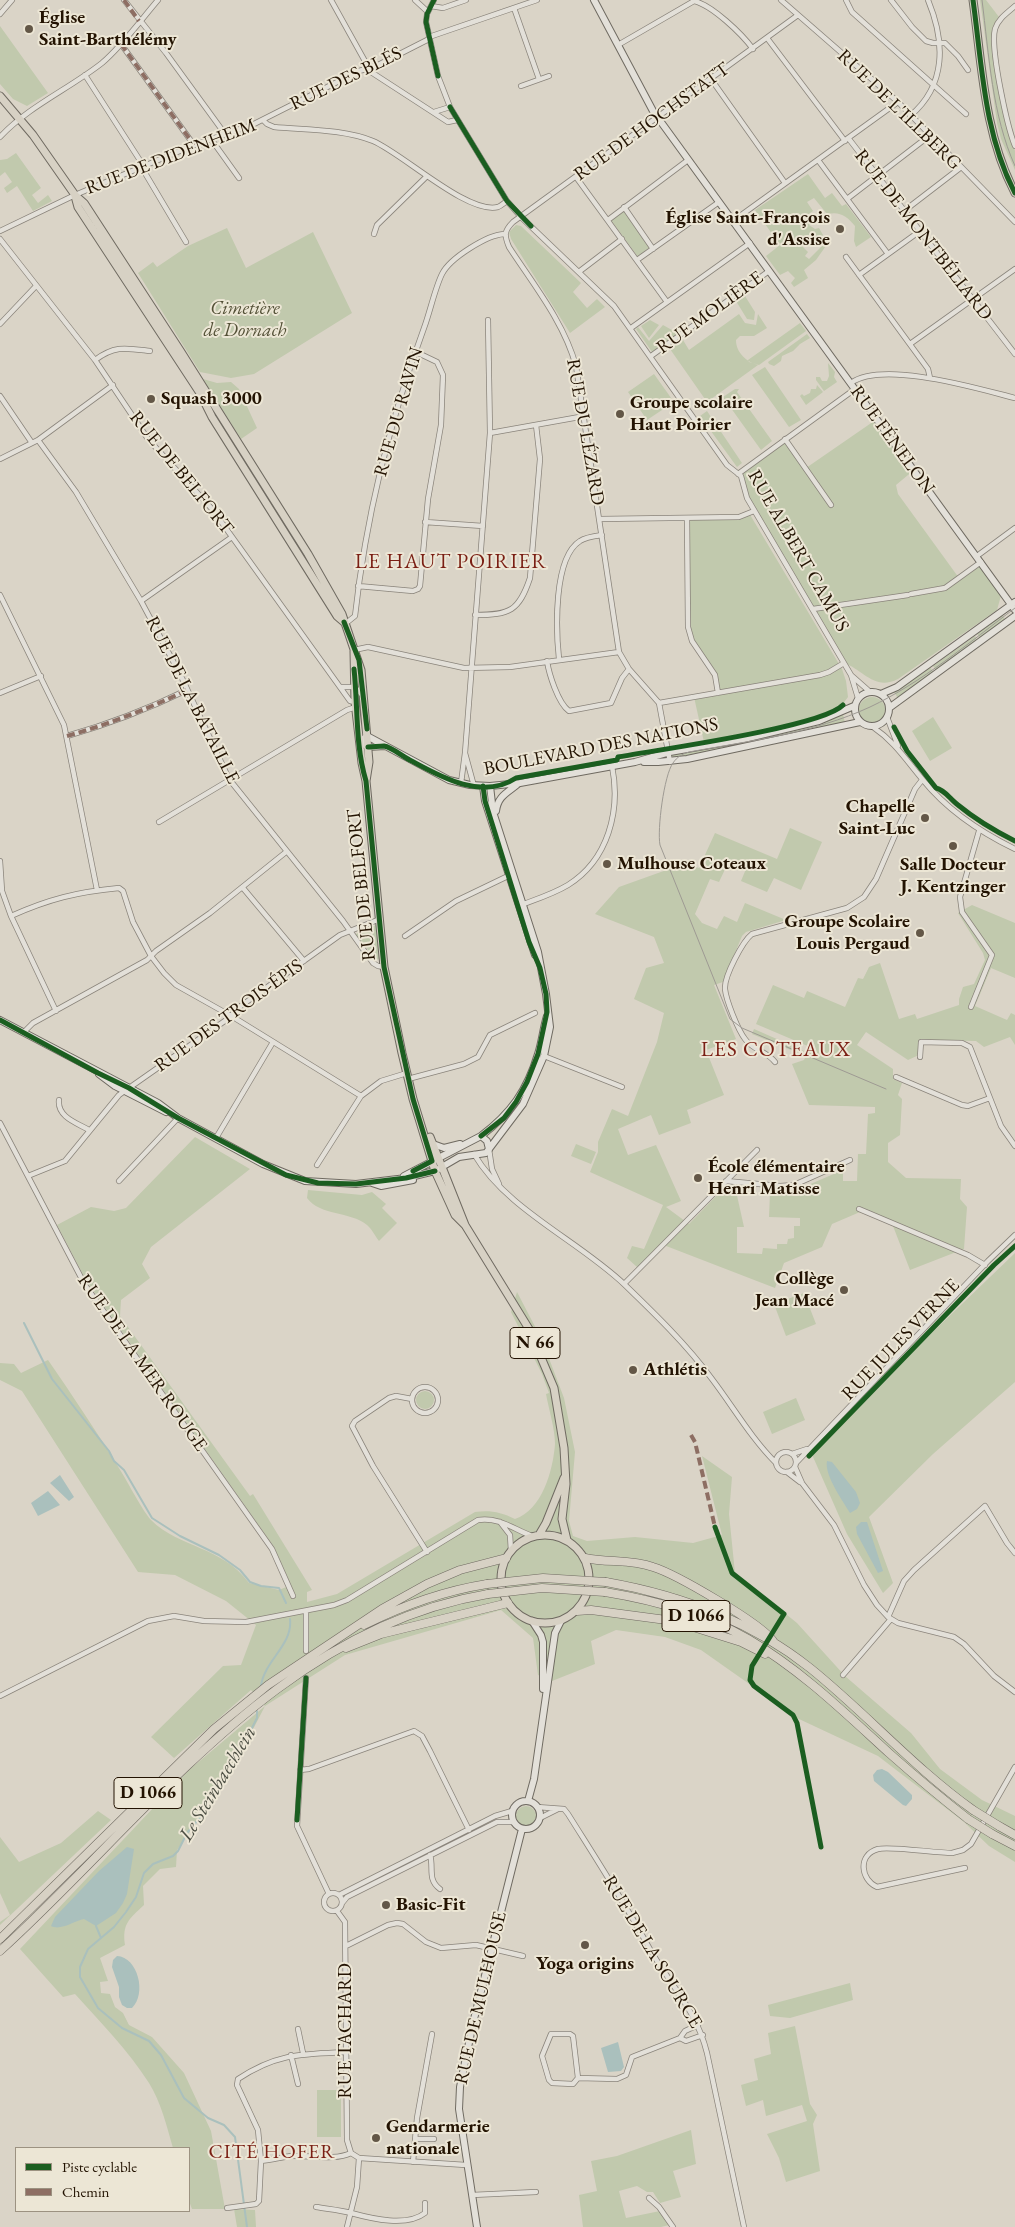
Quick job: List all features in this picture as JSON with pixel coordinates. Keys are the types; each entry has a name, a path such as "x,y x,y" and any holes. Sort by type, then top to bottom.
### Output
{"highway":[{"path":"329,1644 382,1608 427,1584 460,1570 509,1554"},
{"path":"585,1558 635,1562 654,1567 738,1613 769,1634 774,1643"},
{"name":"D 1066","path":"0,1934 16,1923 214,1729 268,1685 329,1644 406,1605 461,1588 543,1578 606,1582 664,1594 712,1611 774,1643 810,1668 935,1780 973,1810 1015,1835"},
{"name":"D 1066","path":"0,1951 230,1726 292,1678 338,1648 389,1622 427,1608 463,1598 542,1588 605,1592 663,1604 711,1622 746,1638 809,1680 929,1788 968,1819 1015,1846"},
{"path":"338,1648 349,1647 381,1634 508,1603"},
{"path":"577,1611 591,1610 647,1616 700,1628 740,1642 768,1656 802,1680 809,1680"},
{"path":"0,1939 16,1923"}],"main road":[{"path":"973,0 991,127 997,149 1015,193"},
{"path":"0,96 20,118 75,195 84,203 181,352 308,554 342,614 354,650"},
{"name":"RUE DE BELFORT","path":"354,650 356,705 362,763 366,780 384,967 407,1076 435,1159 441,1166 465,1226 529,1329 545,1366 557,1401 564,1448 565,1476 562,1519 567,1540"},
{"name":"RUE DE BELFORT","path":"354,650 359,660 368,736 369,770 366,780"},
{"name":"RUE DE BELFORT","path":"407,1076 432,1144 436,1174 455,1215 465,1226"},
{"name":"RUE DE BELFORT","path":"536,1536 546,1523 565,1476"},
{"path":"549,1534 567,1540 585,1558 590,1580 588,1591 577,1611 561,1621 551,1623 532,1622 514,1611 508,1603 501,1581 502,1569 509,1554 524,1540 549,1534"}],"street":[{"path":"0,14 12,0"},
{"path":"124,0 166,53 225,134"},
{"path":"0,137 20,118 103,62 121,44 158,0"},
{"path":"330,0 368,68 376,76 448,122 456,120"},
{"path":"415,0 428,12 434,0"},
{"path":"431,6 443,8 466,0"},
{"name":"RUE DES BLÉS","path":"262,120 429,38 537,0"},
{"name":"RUE FÉNELON","path":"594,0 658,118 1014,606"},
{"name":"RUE DE L'ILLBERG","path":"781,0 898,102 960,168 1015,222"},
{"path":"846,0 852,12 966,114"},
{"path":"891,0 912,27 926,41 945,43 968,70"},
{"path":"910,116 924,103 935,86 939,64 939,43 935,17 928,0"},
{"path":"618,45 694,1 702,3 732,27 753,49"},
{"path":"1015,6 999,21 994,31 1006,119 1015,146"},
{"path":"514,8 539,79"},
{"name":"RUE ALBERT CAMUS","path":"428,12 426,20 438,76 456,120 507,201 521,217 605,296 632,328 727,465 744,482 747,498 851,675 858,698"},
{"name":"RUE DE HOCHSTATT","path":"505,232 521,217 798,15"},
{"name":"RUE DE MONTBÉLIARD","path":"767,38 1015,354"},
{"path":"121,44 194,145"},
{"path":"85,75 143,167 186,242"},
{"path":"521,86 550,76"},
{"path":"711,79 786,183"},
{"path":"733,221 898,102"},
{"path":"434,112 450,107"},
{"name":"RUE DE DIDENHEIM","path":"0,231 75,195 194,145 262,120 274,127 341,134 368,140 386,148 426,177 459,196 490,207 496,207 507,201"},
{"path":"847,199 929,136"},
{"path":"210,139 239,178"},
{"path":"608,220 688,160"},
{"path":"818,160 888,254"},
{"path":"904,211 960,168"},
{"path":"374,234 377,225 426,177"},
{"path":"576,177 667,302"},
{"path":"637,260 719,202"},
{"path":"624,207 653,249"},
{"path":"859,275 920,231"},
{"name":"RUE DU RAVIN","path":"344,623 355,616 367,532 395,410 442,274 450,262 490,237 505,232"},
{"name":"RUE DU LÉZARD","path":"505,232 509,247 553,313 568,341 576,366 619,652"},
{"name":"RUE DE BELFORT","path":"0,239 95,360 148,439 212,509 350,701 356,705"},
{"path":"580,271 622,239"},
{"path":"632,328 750,243"},
{"path":"846,257 928,369 930,378"},
{"path":"910,344 1015,268"},
{"name":"RUE MOLIÈRE","path":"651,356 769,271"},
{"path":"0,324 36,286"},
{"path":"461,783 465,753 490,433 488,320"},
{"path":"95,360 115,348 150,351"},
{"path":"358,586 418,590 425,522 441,425 443,375 437,362 416,352"},
{"path":"851,383 859,378 893,375 930,378 1015,398"},
{"path":"0,459 38,440 113,385"},
{"path":"738,474 809,419 855,389"},
{"path":"0,396 32,443"},
{"path":"490,433 585,416"},
{"path":"475,614 507,613 518,606 530,578 540,459 536,425"},
{"path":"785,439 831,505"},
{"name":"RUE DE LA BATAILLE","path":"38,440 76,492 141,601 187,690 229,779 374,962 378,966 384,967"},
{"path":"600,519 739,518 754,510"},
{"path":"687,518 688,628 692,641 715,675 718,693"},
{"path":"425,522 482,526"},
{"path":"813,609 945,588 1015,528"},
{"path":"559,659 558,612 563,568 567,557 579,542 602,535"},
{"path":"141,601 232,537"},
{"path":"0,595 59,712 66,736 97,890"},
{"path":"0,608 5,606"},
{"path":"1014,606 897,687 881,694 869,692 858,698 854,706 856,716 860,722 873,726 898,747 922,780 956,813 979,831 1015,849"},
{"path":"889,708 1015,616"},
{"path":"354,650 368,647 471,668 510,667 619,652 629,669 659,703 670,752 670,762"},
{"path":"547,661 550,677 564,708 568,711 611,703 622,678 629,669"},
{"path":"659,703 820,675 844,663"},
{"name":"RUE ALBERT CAMUS","path":"851,675 869,692"},
{"path":"0,693 41,676"},
{"path":"341,686 355,688 364,696"},
{"path":"66,736 148,709 187,690"},
{"path":"873,726 882,723 887,717 889,708 886,699 881,694"},
{"path":"159,822 356,705"},
{"name":"BOULEVARD DES NATIONS","path":"368,736 439,776 474,786 486,786 520,783 638,761 670,752 744,739 798,727 836,715 854,706"},
{"path":"887,717 898,747"},
{"name":"BOULEVARD DES NATIONS","path":"638,761 670,762 860,722"},
{"path":"368,736 360,742 368,747 385,746"},
{"path":"465,753 474,786"},
{"path":"521,905 550,895 568,885 583,874 597,855 610,831 614,813 615,781 612,766"},
{"path":"775,1062 770,1055 749,1045 744,1039 728,1000 725,986 743,943 752,934 847,908 864,897 876,879 915,789 922,780"},
{"path":"436,1174 441,1166 459,1156 486,1152 489,1149 523,1104 541,1055 547,1016 546,994 496,811 498,800 504,793 520,783"},
{"path":"486,786 485,801 508,876 521,905"},
{"path":"486,786 497,820"},
{"path":"971,1006 992,955 962,912 960,904 962,889 979,831"},
{"path":"24,1032 33,1023 101,987 151,956 242,888 286,852"},
{"path":"0,861 1,892 56,1011"},
{"path":"405,936 456,902 508,876"},
{"path":"11,916 43,902 97,890 119,888 123,891 133,922 151,956 176,985 361,1096"},
{"path":"242,888 304,961"},
{"name":"RUE DES TROIS-ÉPIS","path":"28,1176 65,1162 109,1105 127,1090 340,935 380,919"},
{"path":"317,1165 361,1096 381,1081 464,1064 478,1057 490,1035 535,1013"},
{"path":"0,1020 127,1090 158,1103 178,1118 263,1164 305,1181 329,1184 371,1182 436,1174"},
{"path":"216,1138 273,1042"},
{"path":"920,1057 921,1042 965,1043 972,1049 1001,1126 1015,1146"},
{"path":"541,1055 622,1087"},
{"path":"401,1178 475,1140 504,1118 516,1102 541,1055"},
{"path":"896,1078 962,1106 968,1106 990,1098"},
{"path":"60,1100 58,1106 62,1114 89,1130"},
{"path":"119,1181 178,1118"},
{"name":"RUE DE LA MER ROUGE","path":"0,1123 85,1285 272,1549 293,1596"},
{"path":"481,1136 487,1141 492,1169 499,1185"},
{"path":"475,1140 474,1154 484,1171 529,1213 588,1254 624,1284 672,1332 710,1377 758,1444 767,1452 780,1470 802,1483"},
{"path":"432,1144 442,1148 458,1144 463,1145"},
{"path":"624,1284 757,1150"},
{"path":"726,1181 780,1186 794,1185 850,1160"},
{"path":"371,1182 381,1186 404,1183 436,1174"},
{"path":"859,1209 977,1259 984,1265"},
{"name":"RUE JULES VERNE","path":"795,1465 808,1448 984,1265 1015,1236"},
{"path":"426,1387 433,1390 438,1402 434,1409 423,1413 414,1406 412,1399 418,1389 426,1387"},
{"path":"412,1399 396,1396 389,1398 355,1421 352,1426 374,1466 427,1552"},
{"name":"RUE JULES VERNE","path":"792,1454 808,1448"},
{"path":"767,1452 792,1454 802,1483 834,1525 864,1585 889,1618 954,1637 964,1644 994,1676 1015,1692"},
{"path":"776,1463 778,1456 782,1453"},
{"path":"786,1472 795,1465"},
{"path":"843,1675 889,1618 904,1581 986,1506 1006,1543 1015,1553"},
{"path":"0,1696 148,1621 174,1616 204,1621 246,1622 306,1611 346,1600 478,1520 490,1518 536,1536"},
{"path":"499,1521 510,1535 509,1554"},
{"path":"306,1611 306,1652"},
{"path":"528,1801 534,1779 555,1633 561,1621"},
{"path":"532,1622 541,1634 543,1642 542,1724"},
{"path":"306,1678 296,1826 329,1894"},
{"path":"300,1770 309,1769 414,1731 422,1736 426,1743 469,1830"},
{"path":"965,1868 877,1887 870,1884 863,1871 868,1856 879,1849 952,1853 963,1850 971,1844 1015,1767"},
{"path":"528,1801 537,1807 558,1809"},
{"path":"513,1822 512,1811 516,1805 528,1801"},
{"path":"537,1807 540,1818"},
{"path":"329,1894 339,1895 497,1822 513,1822 522,1830 529,1830 536,1826 540,1818 558,1809"},
{"name":"RUE DE LA SOURCE","path":"558,1809 564,1809 568,1814 703,2035 744,2227"},
{"path":"329,1894 325,1898 325,1906 332,1911 337,1910 347,1897 495,1816 512,1811"},
{"name":"RUE DE MULHOUSE","path":"478,2227 458,2109 460,2087 467,2046 522,1830"},
{"path":"429,1853 432,1879 434,1885 440,1889"},
{"path":"339,1895 343,1902"},
{"name":"RUE TACHARD","path":"337,1910 345,1922 347,2140 351,2153"},
{"path":"346,1946 388,1925 397,1923 403,1924 426,1942 441,1948 472,1945 523,1956"},
{"path":"578,2078 622,2078 629,2070 632,2057 680,2038 685,2031 698,2025"},
{"path":"298,2029 303,2053"},
{"path":"414,2162 414,2139 432,2034"},
{"path":"551,2034 573,2036 578,2078 573,2084 552,2083 549,2080 542,2056 551,2034"},
{"path":"680,2038 686,2041 703,2035"},
{"path":"227,2208 256,2204 259,2201 261,2161 258,2130 236,2082 244,2075 264,2064 291,2055 347,2052"},
{"path":"291,2055 298,2084"},
{"path":"414,2139 434,2139"},
{"path":"261,2161 294,2156 340,2157 351,2153 359,2158 466,2165"},
{"path":"347,2227 357,2187 359,2158"},
{"path":"472,2195 536,2192"},
{"path":"648,2198 660,2207 673,2227"},
{"path":"316,2207 351,2213 389,2223 420,2219 425,2213 425,2203"}],"green space":[{"path":"980,0 986,0 999,17 994,24 992,37 1003,110 1015,151 1015,170 1001,139 997,123"},
{"path":"0,26 48,93 27,106 13,99 0,84"},
{"path":"16,153 41,188 32,195 38,203 48,195 52,201 33,211 17,186 7,193 4,188 12,182 5,172 0,176 0,160 7,159"},
{"path":"808,174 825,198 832,193 842,206 846,204 871,237 856,247 854,241 855,226 849,219 839,214 827,214 814,198 807,202 813,211 806,216 811,223 809,225 815,229 819,228 823,235 820,238 808,235 800,244 808,252 805,256 809,259 827,241 828,243 816,260 804,270 808,278 794,287 791,283 795,278 788,271 780,275 766,256 780,245 755,210"},
{"path":"624,211 650,247 638,257 611,220"},
{"path":"516,225 521,226 581,283 573,292 587,308 597,299 605,307 570,333 511,239 509,232"},
{"name":"Cimetière de Dornach","path":"227,228 246,268 313,232 352,313 254,374 231,378 200,372 138,273 153,262 157,267 188,246"},
{"path":"745,296 755,312 754,320 747,319 736,301"},
{"path":"739,314 745,323 756,325 758,314 767,328 754,336 740,336 736,340 740,353 750,362 758,365 707,402 670,349 683,340 689,350"},
{"path":"650,320 659,325 649,338 641,326"},
{"path":"800,323 806,331 759,365 749,362 748,360"},
{"path":"663,325 679,334 652,352 636,329 638,327 649,341"},
{"path":"807,334 810,338 793,351 782,356 781,361 774,366 769,364 768,362"},
{"path":"828,363 835,372 834,377 837,382 824,391 816,377 820,377 822,381 827,381 829,376"},
{"path":"765,367 801,420 789,427 752,375"},
{"path":"654,374 674,402 647,420 628,392"},
{"path":"203,379 217,383 231,382 239,389 257,428 241,439"},
{"path":"817,385 823,392 806,405 800,396 810,393 811,389 816,389"},
{"path":"735,389 739,389 737,392 772,441 761,450 723,397"},
{"path":"707,411 742,463 737,467 700,416"},
{"path":"877,419 914,470 896,485 898,494 959,578 981,562 1002,592 997,610 898,679 882,683 844,663 802,595 768,534 744,484 742,469 785,439 806,468"},
{"path":"749,513 842,669 848,697 839,709 828,714 765,730 704,742 694,697 718,693 715,675 689,634 687,518 739,517"},
{"path":"1002,614 1006,621 981,640 976,632"},
{"path":"975,636 977,640 936,670 933,666"},
{"path":"929,666 935,674 898,698 893,691"},
{"path":"872,697 881,701 885,710 881,719 872,723 863,719 859,710 863,701"},
{"path":"843,714 845,723 779,739 672,759 670,756 672,753 823,722"},
{"path":"933,717 952,748 930,761 912,731"},
{"path":"790,828 822,842 801,890 774,878 767,892 741,881 746,869 729,861 719,882 710,879 695,914 702,923 717,929 724,916 737,922 745,903 786,920 746,932 742,936 723,982 714,985 736,1039 706,1050 724,1095 687,1110 691,1123 659,1135 651,1115 618,1129 628,1155 656,1145 681,1201 666,1207 689,1224 724,1188 736,1191 744,1227 737,1227 737,1253 762,1254 763,1248 777,1249 777,1244 787,1244 788,1239 794,1238 794,1226 800,1226 800,1218 769,1217 770,1193 792,1192 843,1170 843,1181 857,1181 858,1154 866,1154 868,1114 875,1113 875,1107 809,1105 792,1064 804,1060 810,1047 756,1024 773,985 804,998 807,991 845,1007 858,978 863,979 869,967 880,963 899,1019 915,1014 917,1019 959,1005 963,987 974,984 985,960 983,953 958,913 972,905 1015,923 1015,978 991,968 975,1006 1007,1020 1011,1013 1015,1015 1015,1045 1010,1037 984,1047 976,1041 920,1040 919,1055 908,1060 866,1032 857,1045 893,1069 893,1079 902,1083 898,1095 902,1099 900,1135 888,1143 888,1162 906,1178 961,1179 960,1199 967,1207 964,1249 910,1270 893,1226 860,1212 832,1224 822,1247 784,1263 775,1288 661,1244 637,1267 627,1258 632,1246 644,1249 663,1205 590,1172 598,1152 598,1142 612,1109 628,1116 657,1042 664,1013 634,999 646,968 664,963 654,937 595,914 619,887 686,863 699,868 715,833 777,859"},
{"path":"376,925 379,958 378,960 354,935"},
{"path":"754,1029 804,1051 803,1055 752,1034"},
{"path":"195,1137 250,1169 151,1247 142,1264 150,1278 121,1300 120,1316 250,1496 253,1494 312,1590 307,1592 307,1602 337,1594 475,1512 495,1512 515,1519 532,1507 539,1498 552,1466 555,1438 546,1394 549,1393 542,1374 511,1312 517,1292 542,1340 564,1398 575,1452 569,1521 573,1536 587,1541 635,1537 693,1543 722,1535 702,1456 732,1477 729,1514 735,1573 797,1623 845,1676 911,1733 940,1769 982,1800 1015,1816 1015,1862 989,1846 964,1822 878,1756 799,1719 701,1650 665,1637 616,1630 591,1641 595,1664 552,1681 538,1675 533,1638 501,1610 345,1655 265,1706 251,1690 174,1758 151,1737 223,1666 241,1665 256,1625 226,1601 175,1575 138,1572 22,1391 0,1380 0,1363 14,1364 21,1373 48,1360 100,1438 147,1515 162,1529 226,1561 249,1583 279,1590 291,1585 274,1547 87,1282 57,1225 91,1207 114,1211 126,1208"},
{"path":"576,1144 596,1152 591,1164 571,1156"},
{"path":"308,1190 362,1195 372,1192 386,1204 382,1208 397,1223 379,1241 369,1227 360,1221 352,1217 327,1211 313,1204 307,1198"},
{"path":"1015,1253 1015,1382 933,1454 869,1517 893,1583 883,1593 847,1534 810,1450"},
{"path":"804,1293 816,1324 786,1336 774,1304"},
{"path":"425,1391 433,1396 434,1400 429,1408 425,1409 417,1404 416,1400 421,1392"},
{"path":"796,1398 805,1420 772,1434 763,1412"},
{"path":"265,1706 229,1776 177,1850 176,1867 160,1869 143,1886 144,1905 128,1922 124,1938 125,1945 100,1958 108,1981 100,1982 101,1993 110,1994 115,2007 123,2013 129,2025 152,2037 184,2073 211,2131 225,2209 192,2209 190,2204 190,2147 173,2147 160,2106 149,2083 123,2048 75,1994 63,1997 20,1949 189,1770"},
{"path":"526,1806 533,1809 536,1816 533,1823 526,1826 519,1823 516,1816 519,1809"},
{"path":"98,1811 111,1820 0,1925 0,1922 10,1915 0,1893 0,1837 19,1862 61,1843"},
{"path":"850,1983 853,2000 790,2018 770,2016 768,2005"},
{"path":"795,2026 810,2104 817,2115 813,2124 820,2171 786,2182 779,2158 767,2134 807,2121 802,2105 766,2116 763,2100 746,2106 741,2085 758,2080 754,2059 771,2054 768,2033"},
{"path":"317,2090 341,2090 341,2137 317,2137"},
{"path":"691,2130 696,2164 673,2171 681,2197 660,2203 653,2192 647,2192 637,2186 619,2191 626,2218 660,2211 669,2225 661,2227 583,2227 579,2195 597,2191 591,2161 617,2156"},
{"path":"234,2209 255,2210 256,2227 237,2227"}],"water":[{"path":"827,1461 832,1462 856,1492 860,1503 857,1509 850,1513 831,1480"},
{"path":"60,1475 74,1497 69,1501 50,1483"},
{"path":"48,1491 60,1505 38,1516 31,1503"},
{"path":"861,1522 867,1522 883,1571 878,1573 857,1534 856,1527"},
{"path":"882,1769 888,1772 912,1795 912,1799 906,1806 874,1781 873,1775 877,1770"},
{"path":"127,1847 134,1849 127,1894 116,1913 96,1926 84,1919 63,1927 51,1926 55,1917 99,1871"},
{"path":"117,1956 124,1958 130,1963 138,1977 139,1994 137,2002 132,2008 122,2005 119,1997 119,1987 112,1967 113,1960"},
{"path":"618,2042 624,2067 621,2071 608,2072 601,2048"}],"waterway":[{"name":"Le Steinbaechlein","path":"24,1323 52,1379 109,1451 114,1461 124,1470 152,1518 180,1536 219,1555 240,1570 250,1582 261,1586 279,1588 286,1603"},
{"name":"Le Steinbaechlein","path":"261,1686 267,1669 287,1637 290,1619"},
{"name":"Le Steinbaechlein","path":"247,2227 235,2137 224,2125 208,2118 184,2098 161,2055 149,2041 122,2028 98,2008 80,1977 80,1967 88,1949 114,1927 126,1912 136,1897 144,1873 153,1864 173,1856 178,1851 187,1833 208,1808 216,1791 229,1773 257,1718 257,1711"},
{"path":"96,1926 101,1938"}],"tram line":[{"path":"982,0 996,106 1007,146 1015,166"},
{"path":"886,1089 742,1028 730,1019 660,845 660,816 664,790 670,769 680,756 686,753 804,730 849,716 870,707 926,674 1015,608"}],"marked path":[{"path":"124,0 139,21"},
{"path":"121,44 194,145"},
{"path":"67,736 128,716 187,690"},
{"path":"691,1435 695,1442 715,1527"}],"cycle path":[{"path":"434,0 427,14 426,22 438,76"},
{"path":"973,0 990,123 1005,170 1015,193"},
{"path":"450,107 507,201 531,226"},
{"path":"344,622 359,660 367,729"},
{"path":"354,669 358,739 366,781 384,967 413,1099 432,1161 413,1171"},
{"path":"368,747 384,746 393,749 420,766 447,779 475,787 489,787 503,784 516,778 617,760 618,757 773,729 829,713 843,705"},
{"path":"894,727 907,751 936,788 978,820 1015,841"},
{"path":"481,1136 504,1118 527,1082 538,1054 547,1012 546,994 540,968 529,942 485,801 483,786"},
{"path":"0,1020 129,1088 178,1118 286,1175 318,1183 356,1184 406,1178 435,1171"},
{"path":"809,1456 994,1265 1015,1246"},
{"path":"715,1527 732,1573 784,1614 752,1666 750,1680 754,1686 793,1715 797,1723 821,1847"},
{"path":"297,1820 306,1678"}],"place":[{"name":"Église Saint-Barthélémy","path":"29,29"},
{"name":"Église Saint-François d'Assise","path":"840,229"},
{"name":"Squash 3000","path":"151,399"},
{"name":"Groupe scolaire Haut Poirier","path":"620,414"},
{"name":"Chapelle Saint-Luc","path":"925,818"},
{"name":"Salle Docteur J. Kentzinger","path":"953,846"},
{"name":"Mulhouse Coteaux","path":"607,864"},
{"name":"Groupe Scolaire Louis Pergaud","path":"920,933"},
{"name":"École élémentaire Henri Matisse","path":"698,1178"},
{"name":"Collège Jean Macé","path":"844,1290"},
{"name":"Athlétis","path":"633,1370"},
{"name":"Basic-Fit","path":"386,1905"},
{"name":"Yoga origins","path":"585,1945"},
{"name":"Gendarmerie nationale","path":"376,2138"}],"district":[{"name":"LE HAUT POIRIER","path":"451,562"},
{"name":"LES COTEAUX","path":"776,1050"},
{"name":"CITÉ HOFER","path":"272,2153"}]}
